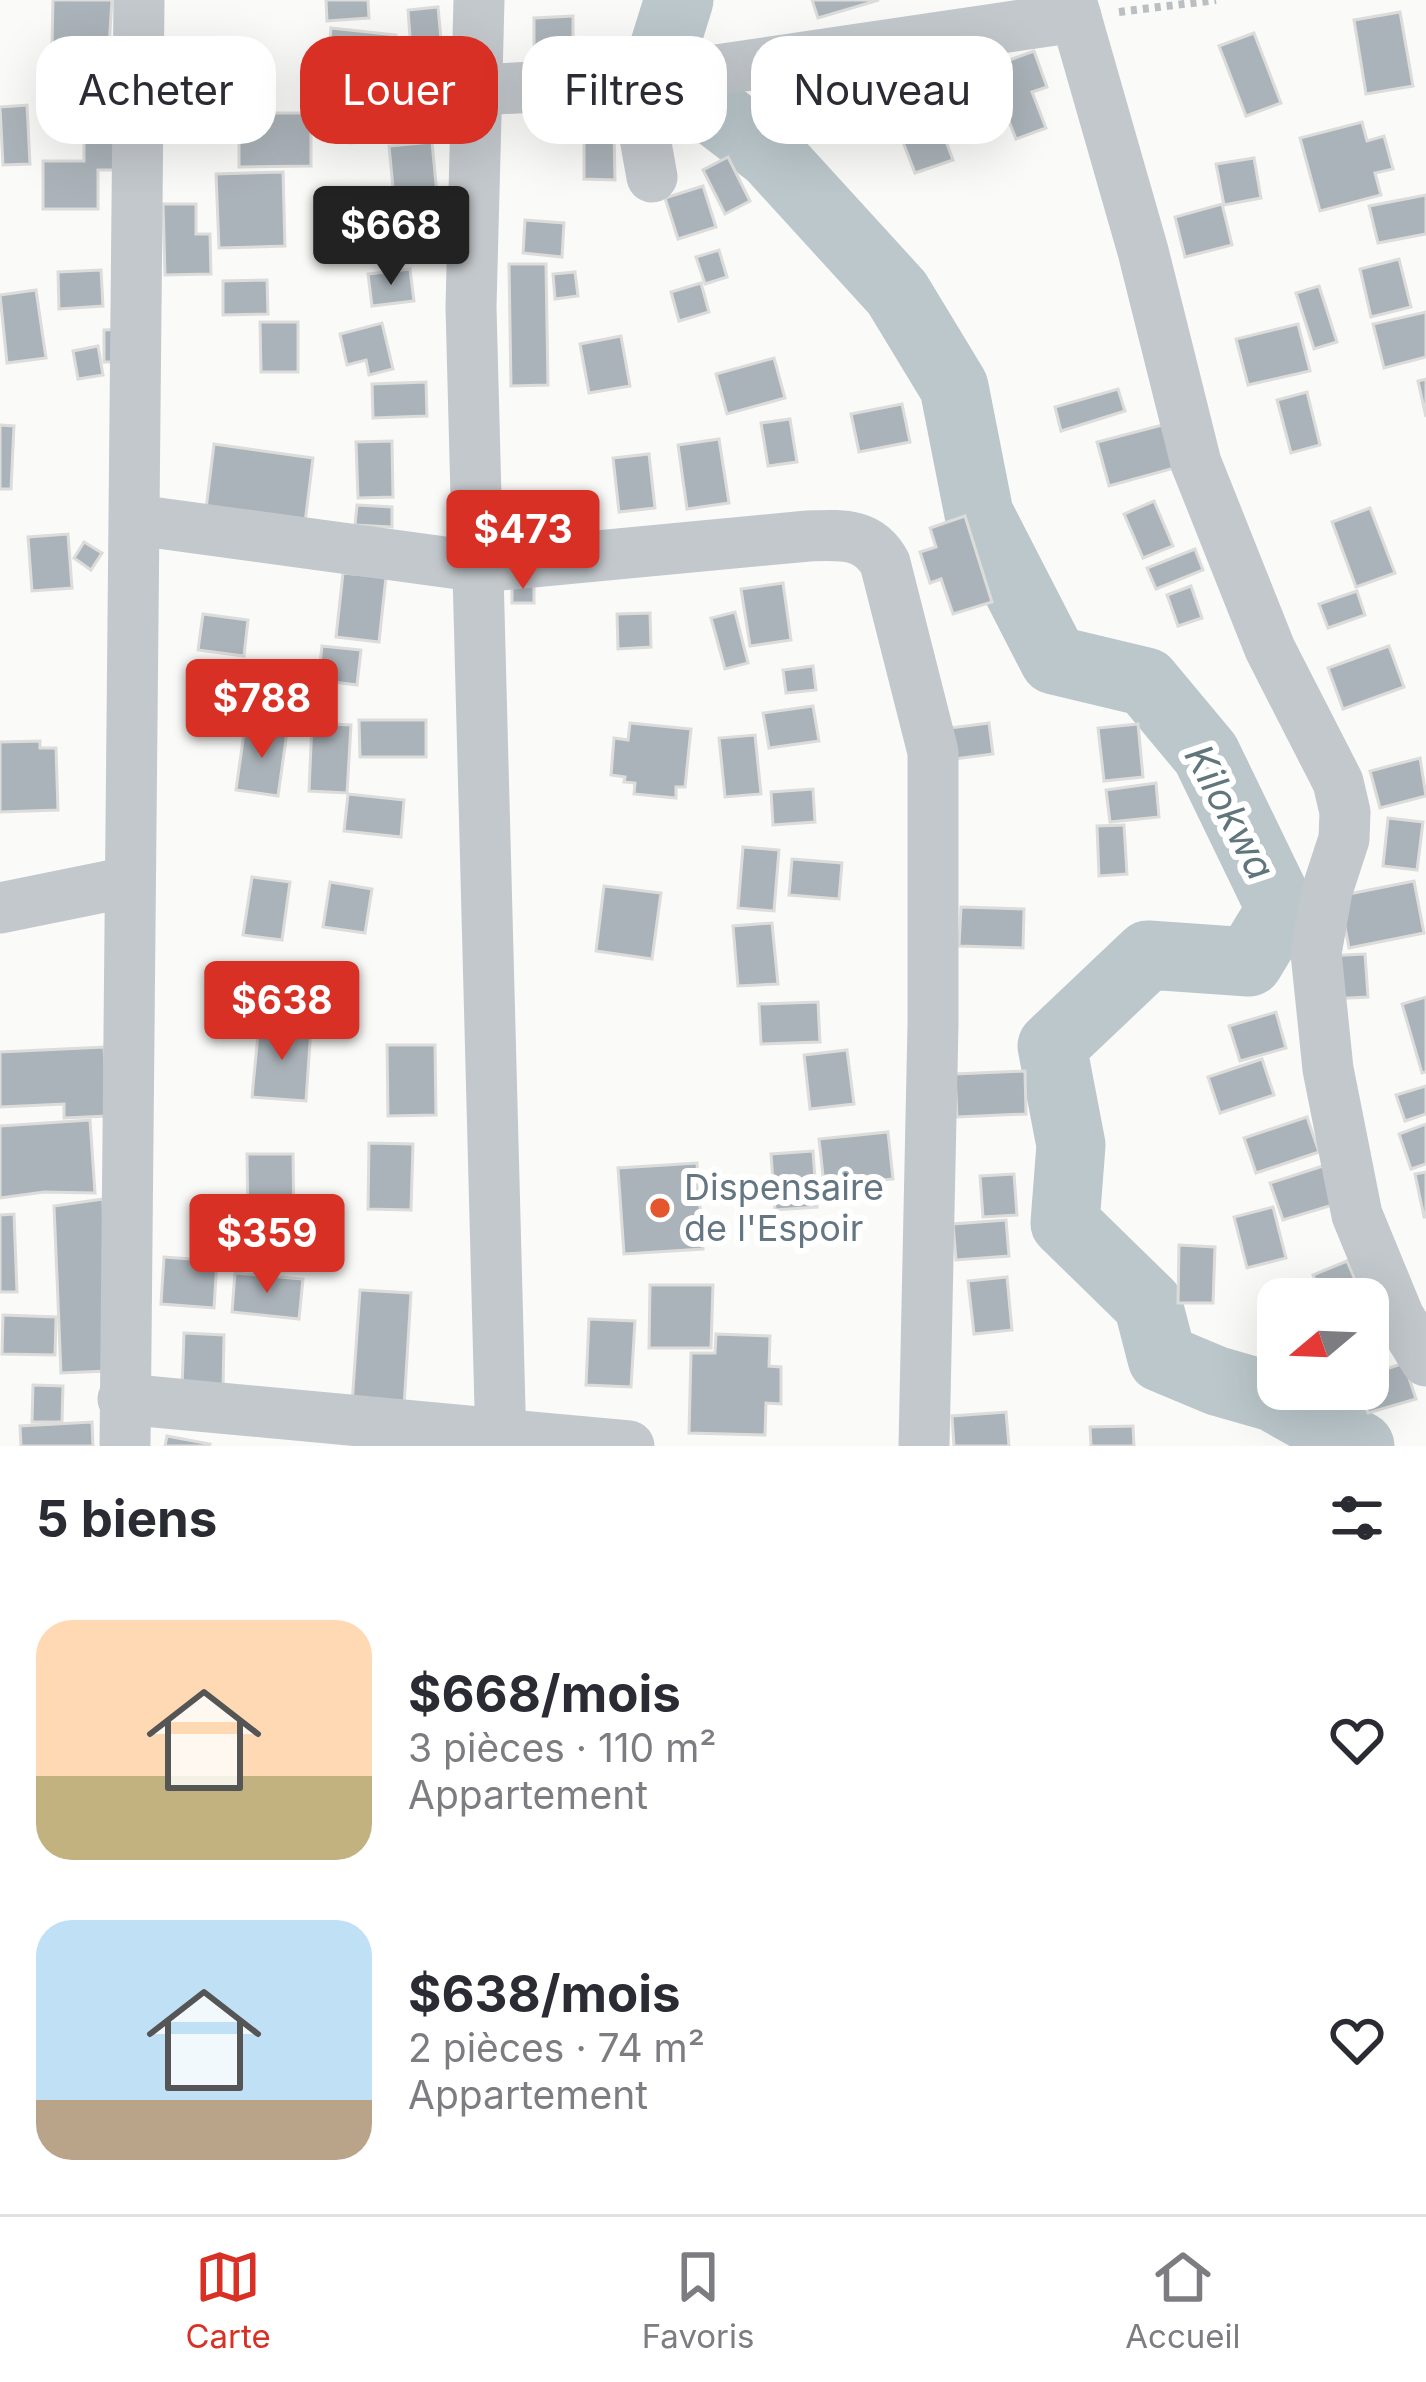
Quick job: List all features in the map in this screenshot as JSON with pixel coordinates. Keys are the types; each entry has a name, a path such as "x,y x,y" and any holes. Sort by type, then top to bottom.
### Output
{"street":[{"path":"139,0 124,1423 629,1446"},
{"path":"478,36 479,0"},
{"path":"727,68 1073,9 1143,251 1196,463 1270,650 1338,782 1345,812 1344,839 1327,891 1316,953 1328,1070 1358,1215 1399,1317 1426,1361"},
{"path":"475,144 472,307 501,1440"},
{"path":"649,144 652,177"},
{"path":"136,520 481,567 850,535 876,547 885,563 933,752 924,1446"},
{"path":"0,908 128,883"}],"path":[{"path":"1073,9 1216,0"}],"building":[{"path":"53,0 112,0 110,36 52,36"},
{"path":"326,0 368,0 369,18 327,21"},
{"path":"812,0 879,0 818,18"},
{"path":"438,7 441,36 410,36 408,10"},
{"path":"1400,12 1413,86 1366,94 1354,20"},
{"path":"573,16 573,36 534,36 534,18"},
{"path":"331,28 396,35 396,36 330,36"},
{"path":"1254,33 1281,103 1246,116 1219,46"},
{"path":"1034,51 1047,87 1032,92 1046,128 1016,139 1013,131 1013,59"},
{"path":"27,105 30,164 3,165 0,107"},
{"path":"276,113 300,113 300,144 311,144 311,166 239,167 239,144 276,144"},
{"path":"1362,122 1367,141 1384,136 1393,169 1375,173 1381,195 1320,211 1300,138"},
{"path":"84,144 115,144 115,170 98,170 98,209 43,209 43,161 84,161"},
{"path":"432,144 437,194 394,198 389,146"},
{"path":"584,144 614,144 615,180 584,179"},
{"path":"904,144 947,144 953,160 915,173"},
{"path":"728,157 750,201 725,214 703,170"},
{"path":"1254,158 1261,198 1224,205 1216,164"},
{"path":"283,172 285,246 219,248 216,174"},
{"path":"703,186 716,227 678,239 665,198"},
{"path":"1426,195 1426,234 1378,243 1369,206"},
{"path":"163,204 196,204 196,234 210,234 211,274 165,275"},
{"path":"1222,204 1232,245 1185,257 1175,217"},
{"path":"525,220 564,223 562,257 523,253"},
{"path":"719,250 727,277 705,284 696,257"},
{"path":"1399,259 1411,307 1371,317 1360,269"},
{"path":"509,264 546,264 548,385 511,386"},
{"path":"410,269 414,301 372,306 368,274"},
{"path":"101,270 103,306 59,309 58,272"},
{"path":"575,272 578,296 555,299 553,274"},
{"path":"267,280 268,314 223,315 223,281"},
{"path":"701,283 709,312 679,321 671,292"},
{"path":"1319,286 1337,342 1314,349 1296,293"},
{"path":"36,290 46,358 7,363 0,295"},
{"path":"1426,312 1426,357 1384,368 1373,324"},
{"path":"260,322 298,322 298,372 261,372"},
{"path":"382,323 393,369 369,375 366,360 347,365 340,334"},
{"path":"1298,324 1310,371 1248,385 1236,339"},
{"path":"125,329 125,362 104,362 104,330"},
{"path":"621,336 630,386 589,393 580,344"},
{"path":"98,346 103,375 78,379 73,351"},
{"path":"774,358 785,398 727,414 716,374"},
{"path":"1426,379 1426,417 1418,381"},
{"path":"426,382 427,416 373,418 372,384"},
{"path":"1118,389 1125,411 1061,431 1055,407"},
{"path":"1307,392 1320,445 1291,453 1277,400"},
{"path":"902,404 910,442 859,452 851,414"},
{"path":"790,419 797,462 768,466 761,423"},
{"path":"1166,424 1178,467 1109,486 1097,442"},
{"path":"0,425 14,426 11,489 0,489"},
{"path":"719,439 729,503 687,509 678,445"},
{"path":"392,441 393,497 358,498 356,442"},
{"path":"214,444 313,458 305,523 206,509"},
{"path":"649,454 655,508 619,512 613,458"},
{"path":"1154,501 1173,546 1143,558 1124,514"},
{"path":"357,505 392,507 392,527 355,525"},
{"path":"1370,508 1395,573 1356,587 1332,522"},
{"path":"965,516 992,602 953,614 941,579 930,583 920,552 936,547 930,528"},
{"path":"68,534 72,588 32,591 28,537"},
{"path":"84,542 102,553 91,570 74,558"},
{"path":"1195,549 1203,570 1156,589 1147,568"},
{"path":"343,573 386,577 379,642 336,637"},
{"path":"512,580 534,580 534,603 512,603"},
{"path":"783,583 791,640 750,646 741,589"},
{"path":"1191,586 1202,618 1178,626 1167,595"},
{"path":"1357,591 1365,615 1328,628 1319,604"},
{"path":"735,612 748,663 725,669 711,618"},
{"path":"650,613 651,647 618,649 617,614"},
{"path":"203,614 248,620 244,656 198,650"},
{"path":"322,646 361,650 357,685 318,680"},
{"path":"1389,646 1404,687 1343,709 1328,668"},
{"path":"813,666 816,690 786,693 783,670"},
{"path":"198,679 258,685 255,723 195,717"},
{"path":"813,706 819,741 769,748 763,713"},
{"path":"359,720 426,720 426,757 360,757"},
{"path":"312,723 351,725 347,793 309,791"},
{"path":"630,723 691,729 685,787 676,787 676,798 634,794 635,783 611,775 614,738 628,740"},
{"path":"989,723 993,754 954,759 950,728"},
{"path":"1138,724 1143,777 1104,781 1098,728"},
{"path":"245,726 287,732 278,796 236,790"},
{"path":"755,735 761,794 725,797 719,738"},
{"path":"40,741 40,748 56,748 58,810 0,812 0,742"},
{"path":"1420,758 1426,796 1380,808 1370,771"},
{"path":"1156,783 1159,817 1110,822 1106,790"},
{"path":"813,789 815,822 773,825 771,792"},
{"path":"348,794 404,800 401,837 344,831"},
{"path":"1388,818 1423,822 1417,870 1383,866"},
{"path":"1124,825 1127,874 1099,876 1097,826"},
{"path":"743,847 779,850 774,911 738,908"},
{"path":"792,859 842,863 839,899 789,895"},
{"path":"252,877 290,882 282,940 243,935"},
{"path":"1414,881 1424,933 1349,948 1339,896"},
{"path":"330,882 372,889 365,933 323,927"},
{"path":"604,886 661,893 652,959 596,951"},
{"path":"961,907 1024,909 1023,948 959,946"},
{"path":"772,923 778,984 738,986 733,926"},
{"path":"1365,954 1368,997 1329,999 1326,956"},
{"path":"1426,997 1426,1072 1422,1073 1402,1004"},
{"path":"818,1002 820,1042 761,1044 759,1004"},
{"path":"1276,1012 1286,1048 1240,1061 1229,1026"},
{"path":"259,1024 311,1028 306,1101 252,1097"},
{"path":"387,1045 435,1045 436,1115 388,1116"},
{"path":"104,1047 108,1116 64,1118 64,1104 0,1107 0,1052"},
{"path":"847,1050 854,1104 810,1109 804,1055"},
{"path":"1262,1059 1274,1095 1220,1113 1208,1077"},
{"path":"1025,1071 1026,1114 957,1117 955,1074"},
{"path":"1426,1086 1426,1114 1405,1121 1396,1095"},
{"path":"1307,1117 1319,1152 1256,1173 1244,1138"},
{"path":"90,1120 95,1193 44,1192 0,1198 0,1126"},
{"path":"1426,1124 1426,1164 1411,1169 1399,1134"},
{"path":"888,1132 893,1179 824,1185 819,1139"},
{"path":"369,1143 413,1144 411,1210 368,1209"},
{"path":"813,1151 817,1207 775,1210 771,1154"},
{"path":"247,1154 293,1154 294,1225 248,1225"},
{"name":"Dispensaire de l'Espoir","path":"697,1163 703,1249 624,1254 618,1168"},
{"path":"1323,1166 1336,1204 1283,1220 1270,1183"},
{"path":"1426,1172 1426,1217 1424,1217 1415,1174"},
{"path":"1014,1174 1017,1215 983,1217 980,1176"},
{"path":"103,1199 108,1371 61,1373 54,1206"},
{"path":"1273,1207 1286,1258 1247,1268 1234,1217"},
{"path":"14,1214 17,1292 0,1292 0,1215"},
{"path":"1006,1220 1009,1256 956,1260 953,1224"},
{"path":"229,1227 279,1232 276,1268 225,1262"},
{"path":"1179,1245 1215,1247 1213,1303 1178,1303"},
{"path":"164,1257 217,1261 214,1308 161,1304"},
{"path":"1347,1261 1354,1278 1314,1278"},
{"path":"235,1273 303,1279 299,1319 232,1312"},
{"path":"1007,1277 1012,1330 974,1334 968,1281"},
{"path":"650,1285 713,1285 711,1348 649,1348"},
{"path":"360,1290 411,1293 404,1407 352,1404"},
{"path":"3,1315 56,1317 55,1355 2,1354"},
{"path":"589,1319 635,1321 631,1387 586,1385"},
{"path":"184,1333 224,1335 223,1389 182,1388"},
{"path":"716,1334 770,1336 769,1366 781,1367 781,1404 766,1403 765,1435 689,1433 691,1353 715,1353"},
{"path":"1404,1363 1416,1399 1389,1407 1389,1368"},
{"path":"33,1385 63,1386 62,1422 32,1422"},
{"path":"1006,1412 1009,1446 954,1446 952,1416"},
{"path":"92,1422 93,1446 21,1446 20,1426"},
{"path":"1133,1426 1134,1446 1091,1446 1090,1427"},
{"path":"167,1436 210,1444 165,1446"}],"waterway":[{"name":"Kilokwa","path":"679,0 664,48 693,95 771,155 897,293 954,387 979,514 1054,660 1146,682 1206,754 1281,909 1249,962 1148,955 1052,1046 1071,1145 1065,1223 1148,1304 1162,1358 1273,1397 1360,1446"}],"place":[{"name":"Dispensaire de l'Espoir","path":"660,1208"}]}
